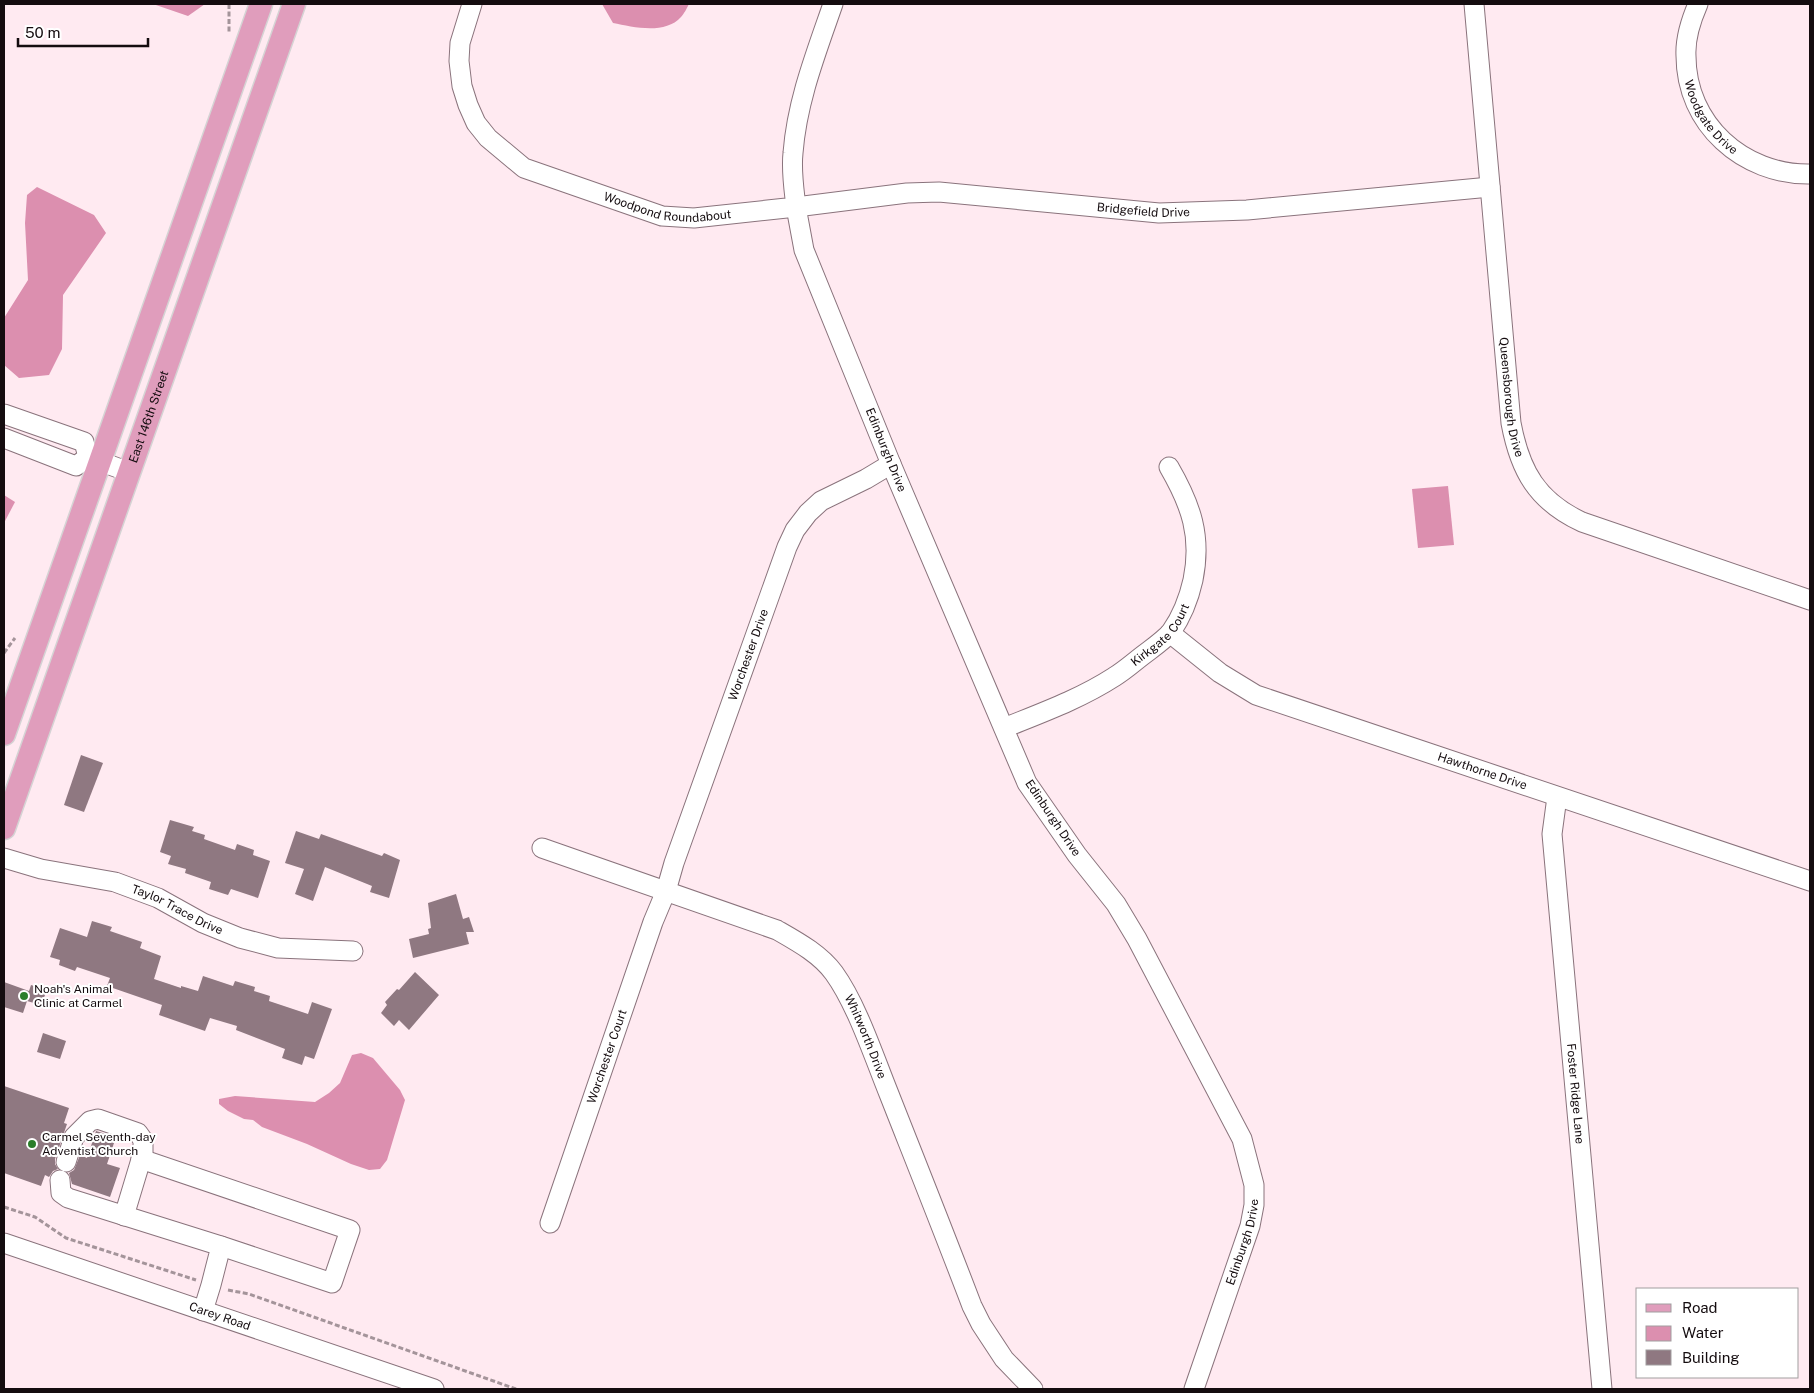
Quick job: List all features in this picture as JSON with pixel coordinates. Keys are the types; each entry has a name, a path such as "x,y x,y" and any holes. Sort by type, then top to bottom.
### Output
{"main road":[{"path":"4,734 94,459 261,4"},
{"name":"East 146th Street","path":"4,828 294,4"}],"street":[{"name":"Woodpond Roundabout","path":"472,4 460,43 459,61 462,86 466,99 476,123 488,138 524,168 662,216 694,218 796,207"},
{"path":"796,207 793,181 793,154 797,123 803,92 833,4"},
{"name":"Queensborough Drive","path":"1474,4 1511,423 1523,467 1539,492 1552,505 1582,522 1810,600"},
{"name":"Woodgate Drive","path":"1698,4 1688,32 1686,55 1689,81 1698,108 1705,120 1722,140 1752,162 1781,171 1810,174"},
{"name":"Bridgefield Drive","path":"796,207 908,193 939,192 1159,214 1195,213 1490,187"},
{"name":"Edinburgh Drive","path":"796,207 804,250 891,464 1028,783 1077,855 1116,904 1137,939 1242,1139 1254,1185 1254,1205 1250,1226 1194,1389"},
{"path":"4,414 84,442 94,459 129,472"},
{"path":"4,438 76,466 94,459"},
{"name":"Worchester Drive","path":"666,891 674,863 787,547 795,530 808,513 821,501 866,479 891,464"},
{"name":"Kirkgate Court","path":"1004,728 1058,707 1115,677 1170,633 1182,614 1190,596 1197,550 1193,519 1188,503 1169,468"},
{"name":"Hawthorne Drive","path":"1170,633 1220,673 1256,695 1810,881"},
{"name":"Foster Ridge Lane","path":"1557,797 1552,834 1602,1389"},
{"name":"Whitworth Drive","path":"542,848 777,930 816,954 834,972 849,998 871,1050 972,1306 981,1324 1004,1359 1033,1389"},
{"name":"Taylor Trace Drive","path":"4,858 41,869 115,882 158,898 203,923 240,938 278,948 352,951"},
{"name":"Worchester Court","path":"550,1223 653,922 666,891"},
{"path":"66,1162 74,1137 90,1121 98,1119 138,1132 143,1140 143,1153 124,1216"},
{"path":"60,1180 61,1194 68,1198 332,1283 350,1230 141,1159"},
{"name":"Carey Road","path":"4,1243 434,1389"},
{"path":"202,1311 221,1246"}],"path":[{"path":"4,1207 35,1217 66,1238 211,1285 249,1294 516,1389"}],"water":[{"path":"153,4 205,4 188,16"},
{"path":"602,4 689,4 682,16 674,23 658,28 648,28 613,23"},
{"path":"37,187 94,215 106,233 63,295 62,349 49,375 19,378 4,365 4,318 28,280 25,223 27,195"},
{"path":"1448,486 1454,545 1418,548 1412,489"},
{"path":"4,495 15,502 4,523"},
{"path":"361,1053 373,1058 400,1090 405,1100 387,1160 380,1169 369,1170 351,1164 307,1144 262,1127 253,1120 244,1119 219,1104 219,1099 235,1096 315,1102 340,1083 352,1055"}],"building":[{"path":"81,755 103,763 84,812 64,805"},
{"path":"170,820 194,827 192,831 205,835 204,839 235,850 237,844 254,850 253,855 270,861 258,898 231,889 228,895 209,889 211,882 185,873 186,869 168,864 171,856 160,852"},
{"path":"296,831 319,839 321,834 382,856 384,853 400,860 389,898 370,892 372,886 325,867 313,901 295,894 304,869 285,863"},
{"path":"456,894 463,919 469,917 474,932 466,932 469,944 413,958 409,939 429,934 428,929 431,928 428,903"},
{"path":"92,921 112,927 110,931 142,942 140,948 161,956 154,979 181,988 181,986 198,991 203,976 233,986 235,981 255,987 254,991 270,996 269,1001 308,1014 312,1002 332,1009 314,1059 305,1056 302,1065 282,1058 285,1049 236,1030 237,1026 210,1018 205,1031 159,1015 162,1005 107,986 110,978 77,967 75,971 59,965 60,960 50,957 60,928 87,937"},
{"path":"415,972 439,995 409,1030 399,1020 394,1026 381,1013 387,1005 385,1002"},
{"name":"Noah's Animal Clinic at Carmel","path":"4,982 29,991 31,985 47,990 41,1005 27,1001 23,1013 4,1007"},
{"path":"43,1033 66,1041 60,1059 37,1052"},
{"name":"Carmel Seventh-day Adventist Church","path":"4,1086 69,1108 64,1123 67,1124 55,1159 58,1169 53,1171 49,1177 45,1175 41,1186 4,1173"},
{"path":"96,1131 116,1137 107,1164 120,1168 110,1197 72,1184 69,1173 74,1170 80,1155 87,1158"}],"place":[{"name":"Noah's Animal Clinic at Carmel","path":"24,996"},
{"name":"Carmel Seventh-day Adventist Church","path":"32,1144"}]}
